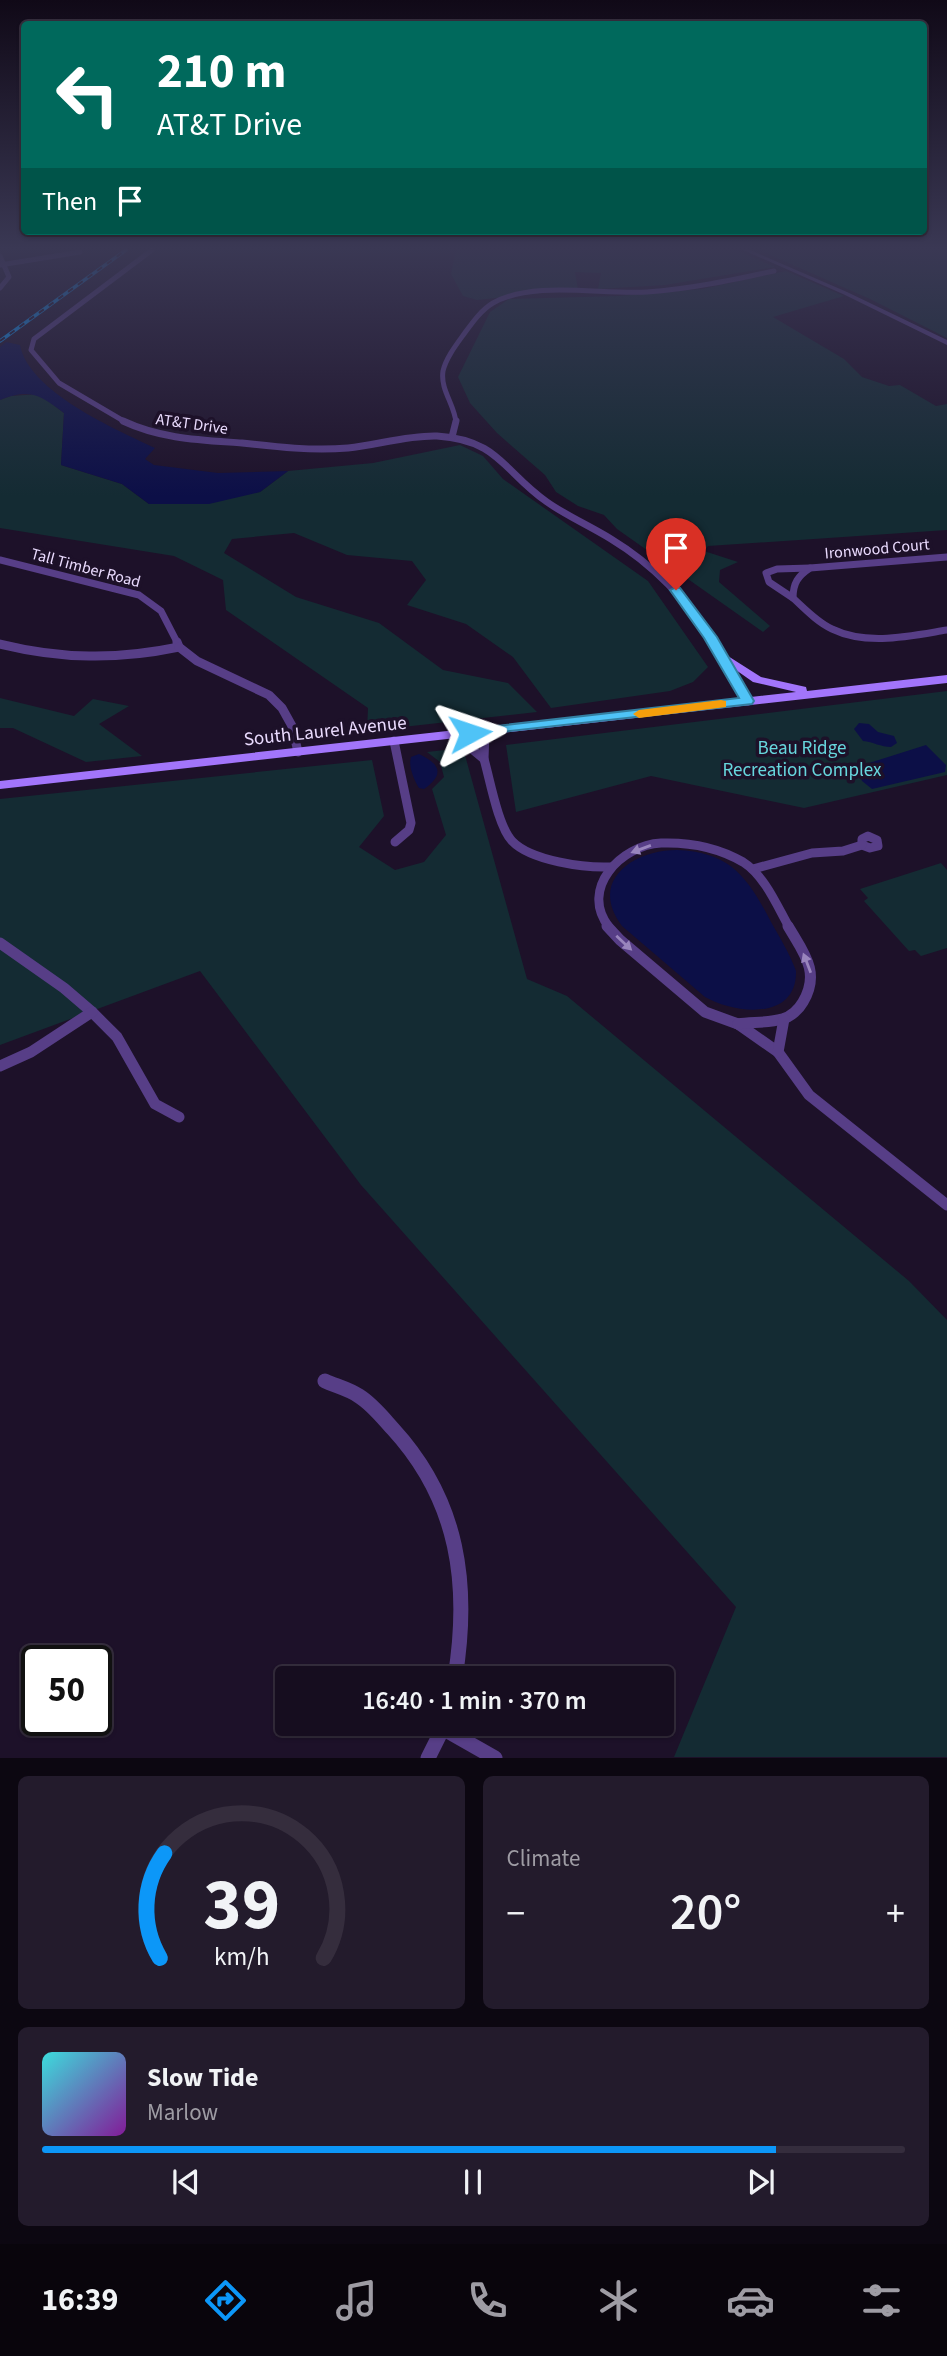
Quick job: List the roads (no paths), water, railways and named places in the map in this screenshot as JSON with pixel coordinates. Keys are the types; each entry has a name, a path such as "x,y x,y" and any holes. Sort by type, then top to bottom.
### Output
{"main road":[{"path":"720,654 749,675 771,685 835,691"},
{"name":"South Laurel Avenue","path":"0,785 947,679"}],"street":[{"name":"AT&T Drive","path":"43,332 31,344 34,355 60,383 131,425 152,433 318,449 364,447 415,437 452,437 492,450 517,477 546,501 643,560 688,605 748,701"},
{"path":"452,437 458,419 443,387 443,370 468,332"},
{"path":"925,332 947,343"},
{"name":"Ironwood Court","path":"947,557 777,569 766,573 769,582 834,631 879,638 947,630"},
{"name":"Tall Timber Road","path":"0,559 127,590 146,598 164,612 179,647"},
{"name":"Ironwood Court","path":"793,598 792,587 797,576 810,568"},
{"path":"0,644 45,655 89,659 134,657 179,647 199,663 256,687 276,700 292,720 298,752"},
{"path":"485,731 484,759 503,824 512,841 530,852 584,868 610,867"},
{"path":"454,735 484,759"},
{"path":"394,741 411,823 409,830 395,842"},
{"path":"738,1024 784,1019 806,1001 810,990 811,971 772,895 753,869 721,850 675,842 646,846 610,867 600,884 600,910 606,924 620,940 705,1012 738,1024 778,1052 809,1095 947,1205"},
{"path":"753,869 812,853 843,851 862,845"},
{"path":"584,868 600,884"},
{"path":"0,943 64,988 92,1012 117,1037 155,1104 179,1117"},
{"path":"0,1066 31,1052 92,1012"},
{"path":"778,1052 784,1019"},
{"path":"325,1381 359,1396 369,1405 407,1441 433,1482 454,1533 463,1598 456,1666"},
{"path":"428,1758 439,1736"},
{"path":"460,1736 495,1758"}],"railway":[{"path":"0,341 12,332"}],"park label":[{"name":"Beau Ridge Recreation Complex","path":"802,758"}]}
